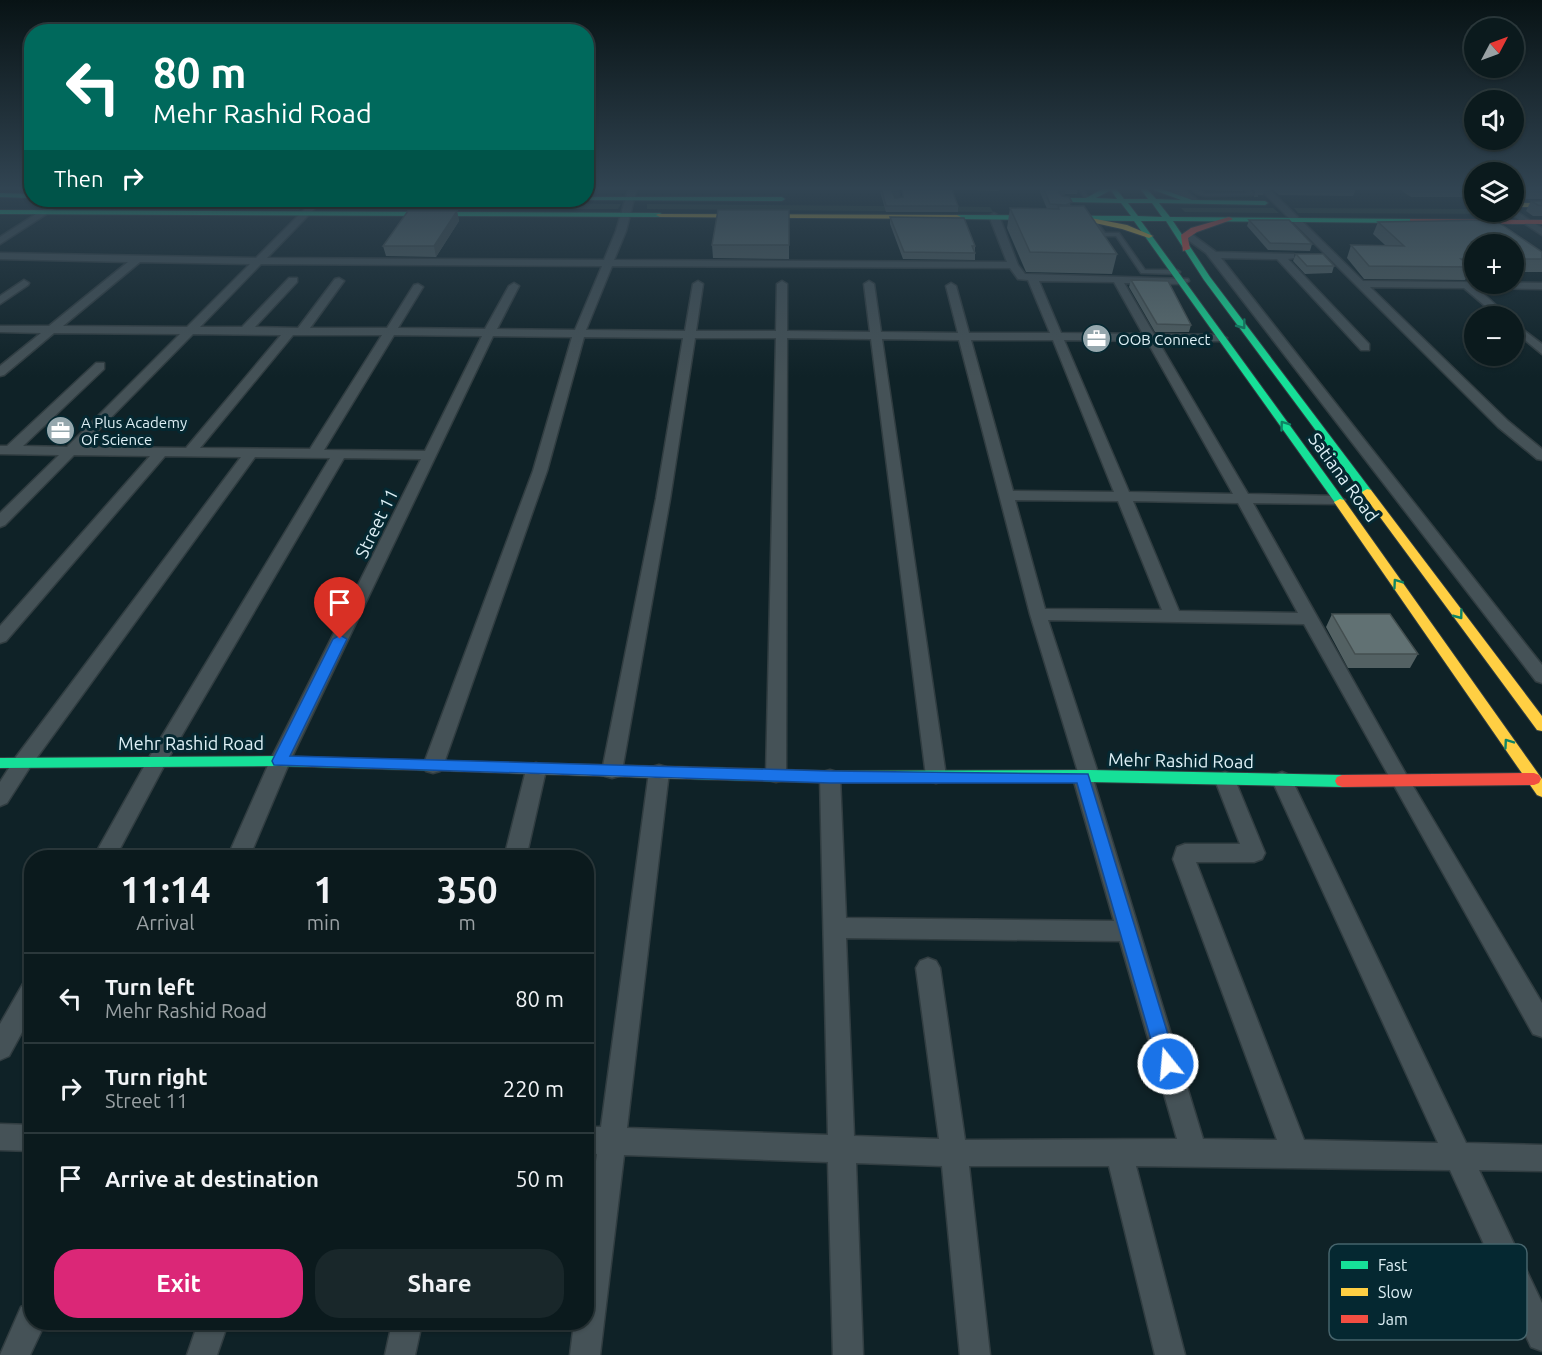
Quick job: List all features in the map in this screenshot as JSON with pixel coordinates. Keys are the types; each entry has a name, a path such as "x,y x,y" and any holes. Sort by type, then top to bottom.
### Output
{"main road":[{"name":"Satiana Road","path":"1160,250 1538,785"},
{"name":"Satiana Road","path":"1192,250 1542,726"},
{"name":"Mehr Rashid Road","path":"0,763 280,761 776,776 1086,777 1538,785"}],"street":[{"path":"0,522 270,250"},
{"path":"433,766 540,471 579,334 613,250"},
{"path":"1007,250 1013,265 1022,278 1118,281 1180,277"},
{"path":"1208,250 1542,677"},
{"path":"1328,250 1503,424 1542,456"},
{"path":"1213,255 1334,256"},
{"path":"1279,255 1365,347"},
{"path":"0,256 260,261 1013,265"},
{"path":"0,372 137,259"},
{"path":"1033,279 1173,616"},
{"path":"245,331 293,280"},
{"path":"190,452 339,281"},
{"path":"1118,281 1400,781 1542,1026"},
{"path":"0,301 24,284"},
{"path":"612,771 663,499 698,284"},
{"path":"776,776 782,284"},
{"path":"869,284 936,776"},
{"path":"1361,285 1464,286"},
{"name":"Street 11","path":"241,850 280,761 514,286"},
{"path":"951,286 1038,614 1128,931 1194,1152"},
{"path":"1524,286 1542,286"},
{"path":"315,453 418,287"},
{"path":"1477,294 1491,306"},
{"path":"0,329 1221,338"},
{"path":"1524,335 1542,350"},
{"path":"6,450 100,366"},
{"path":"6,450 431,455"},
{"path":"0,637 162,451"},
{"path":"0,798 23,762 252,453"},
{"path":"108,850 157,761 339,454"},
{"path":"1006,495 1338,500"},
{"path":"1038,614 1308,619"},
{"path":"1523,653 1542,653"},
{"path":"517,850 536,770"},
{"path":"594,1227 600,1141 659,772"},
{"path":"830,777 848,1355"},
{"path":"1225,780 1254,853 1185,853 1184,859 1296,1155"},
{"path":"1282,780 1500,1244"},
{"path":"834,928 1128,931"},
{"path":"928,968 954,1153 975,1355"},
{"path":"0,1048 24,1004"},
{"path":"0,1137 24,1138"},
{"path":"600,1141 954,1153 1194,1152 1542,1158"},
{"path":"1119,1153 1170,1355"},
{"path":"1527,1303 1542,1336"},
{"path":"14,1355 26,1330"},
{"path":"202,1355 211,1330"},
{"path":"400,1355 405,1330"},
{"path":"585,1355 587,1330"}],"lane":[{"path":"1128,250 1143,272 1180,277"}],"building":[{"path":"903,250 974,250 975,253"},
{"path":"1029,250 1114,250 1117,254"},
{"path":"1355,250 1464,250 1464,259 1461,259 1464,261 1464,267 1369,266"},
{"path":"1524,250 1539,250 1542,252 1542,259 1524,259"},
{"path":"1296,254 1323,254 1334,266 1307,266"},
{"path":"1131,280 1168,281 1191,325 1157,324"},
{"path":"1332,614 1390,614 1418,654 1355,654"}],"traffic: fast":[{"path":"1159,250 1340,502"},
{"path":"1189,250 1367,492"},
{"path":"0,763 280,761 450,766"},
{"path":"690,773 830,777 1089,776 1342,781"}],"traffic: slow":[{"path":"1367,492 1542,726"},
{"path":"1340,502 1542,791"},
{"path":"450,766 690,773"}],"traffic: jam":[{"path":"1342,781 1534,779"}],"place":[{"name":"OOB Connect","path":"1097,339"},
{"name":"A Plus Academy Of Science","path":"60,431"}],"route":[{"path":"340,639 280,761 830,777 1083,778 1168,1064"}]}
